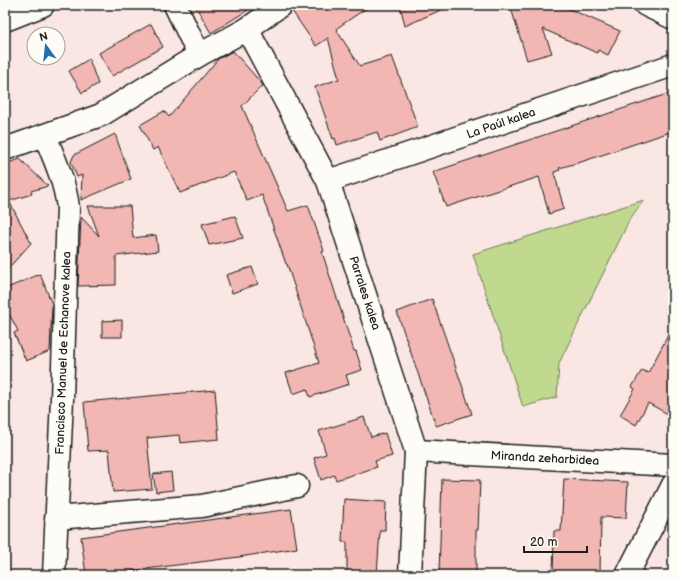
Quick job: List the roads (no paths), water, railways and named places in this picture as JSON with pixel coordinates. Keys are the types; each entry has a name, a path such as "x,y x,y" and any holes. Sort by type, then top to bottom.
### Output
{"street":[{"path":"5,20 43,5"},
{"path":"175,5 199,54"},
{"path":"5,149 102,115 199,54 246,29 281,5"},
{"path":"646,5 673,18"},
{"name":"Parrales kalea","path":"246,29 328,181 416,451 410,575"},
{"name":"La Paúl kalea","path":"328,181 673,65"},
{"name":"Francisco Manuel de Echanove kalea","path":"45,136 61,173 68,208 62,399 54,575"},
{"name":"Miranda zeharbidea","path":"416,451 673,465"},
{"path":"627,575 673,485"},
{"path":"56,518 202,506 297,486"}]}
